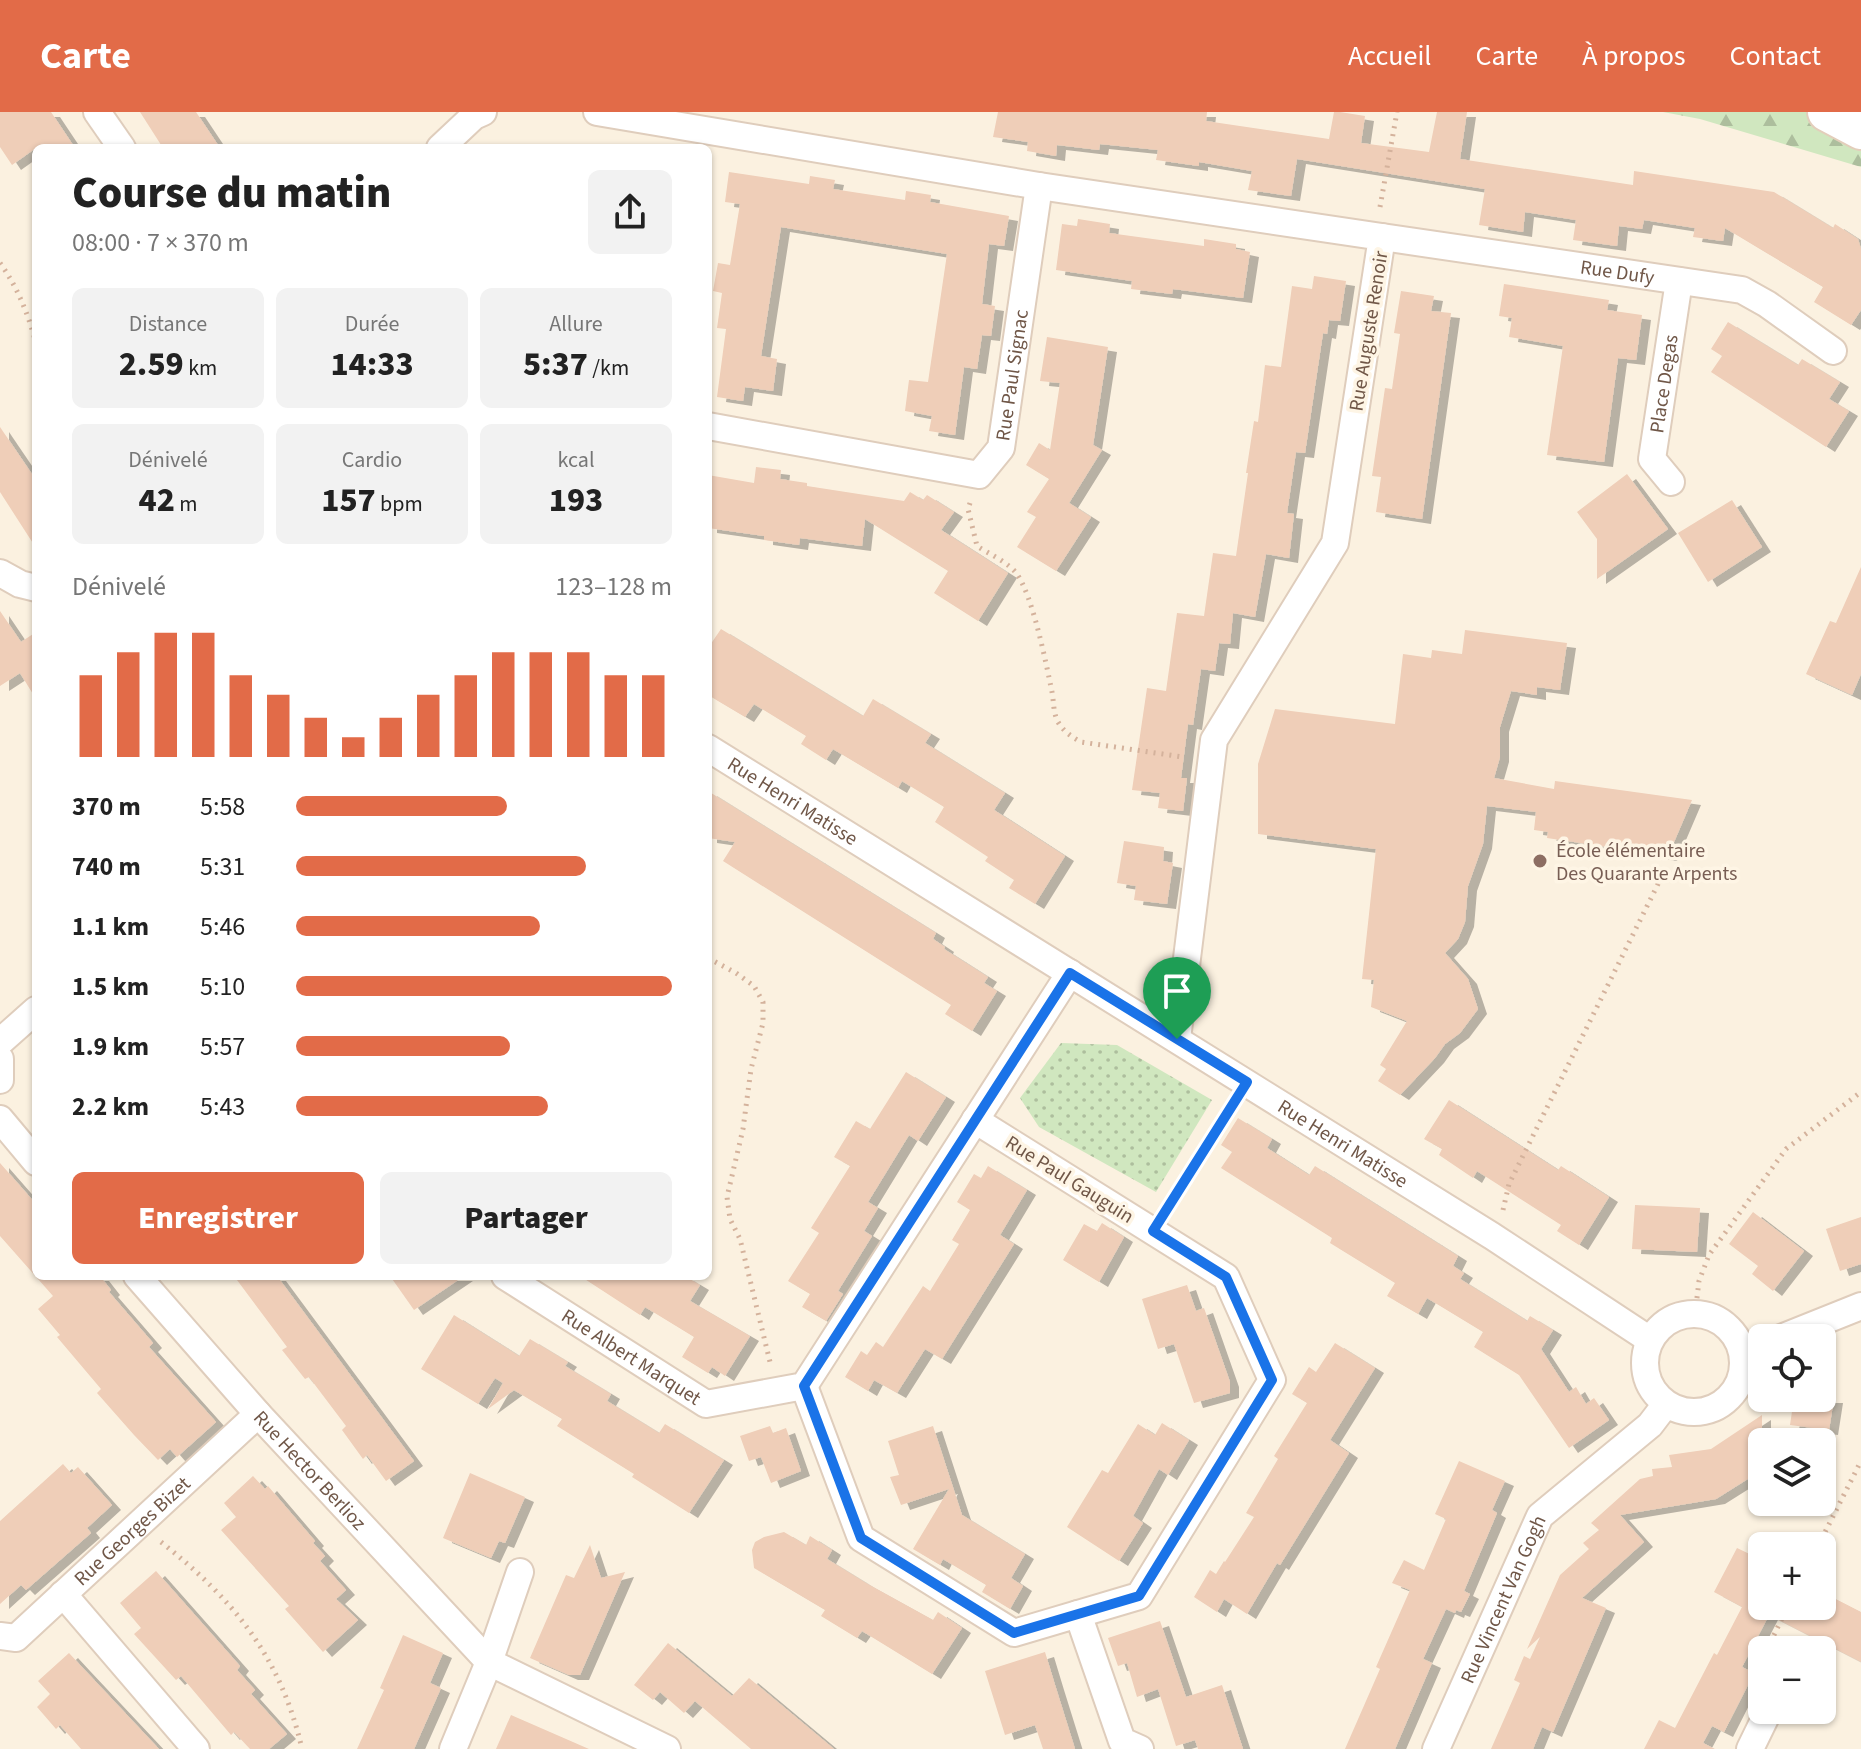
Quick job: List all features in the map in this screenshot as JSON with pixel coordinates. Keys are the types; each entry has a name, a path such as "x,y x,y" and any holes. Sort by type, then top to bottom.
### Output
{"street":[{"path":"97,112 119,144"},
{"path":"444,144 474,116 483,112"},
{"name":"Rue Auguste Renoir","path":"597,112 707,140 1378,236 1335,543 1214,740 1177,1039"},
{"path":"1827,112 1861,130"},
{"name":"Rue Paul Signac","path":"979,475 1001,448 1039,186"},
{"name":"Rue Dufy","path":"1378,236 1742,290 1833,351"},
{"name":"Place Degas","path":"1671,482 1652,459 1679,281"},
{"path":"712,427 979,475"},
{"path":"0,573 32,587"},
{"name":"Rue Henri Matisse","path":"712,750 1497,1239 1650,1340"},
{"path":"804,1386 1070,973"},
{"path":"0,1042 32,1014"},
{"path":"0,1059 0,1080"},
{"path":"0,1119 32,1157"},
{"name":"Rue Paul Gauguin","path":"804,1386 861,1538 1014,1633 1139,1596 1272,1380 1226,1277 975,1120"},
{"name":"Rue Hector Berlioz","path":"141,1280 258,1414 489,1662 667,1749"},
{"name":"Rue Albert Marquet","path":"511,1280 706,1404 804,1386"},
{"path":"1822,1324 1860,1311"},
{"path":"1748,1347 1711,1317 1695,1314 1677,1317 1661,1326 1650,1340 1644,1357 1645,1376 1653,1392 1666,1404 1684,1412 1703,1412 1721,1404 1735,1391 1748,1359"},
{"name":"Rue Vincent Van Gogh","path":"1436,1749 1540,1516 1650,1425 1666,1404"},
{"name":"Rue Georges Bizet","path":"0,1636 16,1638 258,1414"},
{"path":"453,1749 489,1662 520,1572"},
{"path":"63,1594 196,1749"},
{"path":"1078,1614 1122,1741 1140,1749"},
{"path":"1750,1749 1762,1724"}],"path":[{"path":"1378,236 1397,112"},
{"path":"0,263 14,282 32,331"},
{"path":"979,475 968,509 977,546 1015,571 1022,584 1039,638 1053,696 1053,710 1059,724 1081,742 1212,761"},
{"path":"1497,1239 1509,1184 1666,868"},
{"path":"712,960 754,986 763,1002 763,1023 751,1069 743,1129 727,1197 730,1219 740,1239 777,1391"},
{"path":"1153,1231 1247,1082"},
{"path":"1695,1314 1699,1281 1709,1255 1786,1149 1861,1092"},
{"path":"1825,1532 1861,1461"},
{"path":"138,1525 207,1579 262,1645 282,1686 302,1749"}],"green space":[{"path":"1663,112 1817,112 1861,141 1861,167 1700,119"},
{"path":"1061,1043 1117,1045 1212,1100 1156,1192 1039,1127 1020,1098"}],"building":[{"path":"0,112 51,112 72,144 32,144 32,151 12,165 0,147"},
{"path":"140,112 196,112 217,144 160,144"},
{"path":"998,112 1207,112 1206,121 1329,139 1334,112 1340,112 1365,116 1361,143 1429,152 1437,112 1467,112 1460,159 1633,185 1634,171 1774,192 1833,228 1835,224 1858,239 1861,249 1861,310 1851,325 1814,302 1823,287 1725,228 1723,241 1693,237 1695,228 1644,220 1642,229 1619,226 1617,246 1573,240 1576,220 1525,212 1523,232 1479,225 1485,189 1297,159 1291,196 1248,190 1252,171 1199,162 1199,166 1156,160 1158,150 1100,144 1099,150 1057,145 1056,156 1027,151 1028,142 993,137"},
{"path":"729,172 809,184 810,176 835,180 833,189 905,200 906,191 931,195 930,202 1009,216 1004,246 989,244 982,304 995,306 991,336 982,335 977,369 964,367 955,435 929,431 932,416 905,411 909,380 928,382 947,254 781,227 761,356 777,359 773,391 745,387 743,401 717,397 726,329 717,328 722,293 713,291 718,263 730,265 740,204 725,202"},
{"path":"1078,219 1110,224 1109,233 1204,246 1204,239 1236,244 1236,249 1250,252 1243,298 1173,289 1172,294 1131,289 1132,281 1056,270 1062,224 1077,226"},
{"path":"1314,276 1346,281 1340,321 1329,320 1327,334 1323,333 1305,453 1296,452 1287,513 1294,514 1289,558 1266,554 1255,617 1233,613 1230,644 1219,643 1215,671 1201,669 1193,725 1188,724 1181,778 1187,778 1183,811 1158,808 1160,793 1132,790 1147,688 1166,691 1177,613 1204,616 1213,553 1236,556 1246,473 1254,421 1258,422 1265,365 1281,367 1292,286 1312,289"},
{"path":"1504,284 1609,300 1607,310 1642,315 1636,360 1618,358 1604,462 1547,455 1563,346 1509,337 1512,318 1499,316"},
{"path":"1401,291 1434,296 1431,311 1451,313 1422,519 1376,512 1381,477 1372,476 1385,388 1392,389 1400,334 1394,333"},
{"path":"1728,322 1798,365 1802,359 1840,382 1829,399 1849,411 1826,447 1711,372 1722,356 1711,349"},
{"path":"1047,337 1108,347 1093,445 1102,450 1069,503 1091,517 1056,571 1017,547 1036,517 1027,512 1049,479 1026,465 1039,443 1050,450 1060,383 1040,381"},
{"path":"0,427 32,474 32,542 0,492"},
{"path":"756,467 781,470 780,479 807,483 807,486 904,501 910,492 923,500 927,495 954,512 941,530 1008,573 978,621 934,593 948,571 865,519 862,546 800,538 799,545 712,529 712,476 754,483"},
{"path":"1627,474 1668,529 1597,579 1597,539 1577,512"},
{"path":"1732,500 1762,547 1708,582 1678,533"},
{"path":"1861,567 1861,674 1852,695 1806,674 1830,621 1836,623"},
{"path":"0,611 21,642 32,635 32,692 20,673 0,686"},
{"path":"721,629 863,716 873,699 931,734 925,743 1005,793 994,810 1065,856 1035,904 1009,888 1014,880 985,861 988,857 935,822 944,807 902,781 898,788 833,749 826,760 801,744 806,736 754,704 745,717 712,697 712,642"},
{"path":"1465,630 1567,643 1560,690 1537,687 1537,695 1511,691 1500,727 1500,757 1494,778 1554,789 1555,781 1692,800 1668,856 1547,838 1548,832 1534,830 1536,812 1487,806 1483,844 1468,886 1465,922 1458,939 1445,953 1468,979 1478,1009 1460,1033 1445,1044 1400,1095 1378,1081 1386,1069 1380,1065 1407,1021 1371,1007 1374,980 1362,979 1376,849 1258,834 1258,764 1275,709 1395,724 1403,654 1431,658 1432,650 1462,654"},
{"path":"712,793 936,933 933,939 988,977 984,983 997,991 972,1031 945,1014 951,1005 723,861 735,842 712,839"},
{"path":"1124,841 1164,847 1163,861 1173,863 1167,904 1134,900 1136,886 1117,883"},
{"path":"906,1072 946,1097 918,1141 909,1135 868,1202 878,1208 864,1231 872,1236 838,1291 843,1294 826,1321 802,1307 810,1294 788,1281 819,1233 811,1228 850,1166 834,1157 856,1121 870,1129"},
{"path":"1449,1100 1558,1170 1561,1166 1609,1197 1579,1245 1557,1231 1561,1225 1477,1171 1473,1178 1439,1155 1442,1149 1424,1139"},
{"path":"1238,1118 1272,1139 1267,1148 1309,1175 1315,1166 1458,1256 1453,1266 1464,1273 1460,1279 1527,1321 1530,1316 1553,1330 1541,1349 1569,1392 1576,1387 1586,1404 1594,1398 1609,1420 1569,1448 1519,1375 1474,1347 1483,1332 1427,1298 1418,1314 1387,1296 1395,1283 1330,1243 1332,1238 1221,1168 1232,1152 1221,1145"},
{"path":"0,1163 32,1199 32,1272 0,1236"},
{"path":"988,1166 1027,1190 1000,1235 1014,1244 942,1359 925,1349 897,1393 874,1380 868,1391 845,1377 861,1351 867,1355 876,1342 883,1347 923,1286 930,1291 959,1244 952,1240 970,1210 957,1202 974,1174 981,1178"},
{"path":"1635,1205 1700,1208 1697,1252 1632,1249"},
{"path":"1753,1212 1804,1251 1773,1291 1752,1274 1758,1266 1729,1244"},
{"path":"1861,1217 1861,1264 1840,1271 1826,1229"},
{"path":"1102,1223 1124,1237 1099,1282 1063,1260 1084,1224 1097,1231"},
{"path":"39,1280 103,1280 111,1290 109,1292 153,1343 149,1347 216,1422 177,1457 170,1449 158,1460 97,1393 101,1389 38,1309 53,1296"},
{"path":"237,1280 280,1280 414,1461 386,1481 367,1455 363,1459 342,1430 346,1426 309,1377 305,1379 282,1350 287,1347"},
{"path":"393,1280 458,1280 414,1310"},
{"path":"586,1280 692,1280 700,1285 690,1301 750,1336 725,1376 712,1367 708,1373 682,1357 694,1337 645,1307 640,1315"},
{"path":"1187,1285 1196,1311 1204,1308 1230,1382 1230,1393 1194,1403 1174,1344 1158,1349 1142,1299"},
{"path":"454,1315 519,1356 530,1339 568,1362 565,1366 611,1394 607,1401 659,1433 665,1424 724,1460 689,1513 557,1426 562,1419 514,1390 488,1409 503,1383 495,1378 478,1404 421,1369"},
{"path":"1335,1343 1375,1368 1330,1440 1349,1453 1247,1614 1224,1599 1217,1612 1194,1597 1210,1570 1216,1574 1225,1562 1254,1517 1246,1513 1278,1459 1274,1456 1307,1403 1292,1394 1309,1367 1316,1372"},
{"path":"1792,1412 1832,1412 1829,1428 1790,1425"},
{"path":"1762,1415 1762,1428 1748,1428 1748,1479 1716,1499 1620,1515 1644,1542 1582,1598 1606,1608 1553,1732 1542,1727 1533,1749 1491,1749 1520,1683 1514,1680 1524,1656 1530,1659 1540,1637 1527,1649 1560,1575 1589,1549 1583,1543 1599,1530 1591,1523 1640,1479 1653,1476 1652,1469 1672,1467 1669,1455 1711,1449"},
{"path":"1162,1423 1189,1440 1168,1475 1159,1469 1133,1516 1143,1523 1119,1561 1067,1527 1102,1470 1108,1473 1138,1424 1155,1435"},
{"path":"770,1426 773,1433 786,1428 801,1471 771,1483 761,1457 749,1461 740,1436"},
{"path":"933,1426 962,1515 1025,1554 1011,1578 1023,1586 1010,1609 982,1592 986,1585 943,1559 940,1565 913,1549 949,1489 901,1505 890,1477 899,1475 888,1441"},
{"path":"1459,1461 1505,1481 1492,1510 1497,1513 1464,1591 1470,1594 1461,1612 1446,1609 1423,1659 1432,1663 1395,1749 1345,1749 1410,1590 1392,1583 1404,1560 1424,1570 1446,1519 1435,1514"},
{"path":"63,1464 71,1473 78,1467 112,1505 87,1528 91,1533 26,1590 21,1585 0,1604 0,1521"},
{"path":"470,1473 525,1497 505,1543 499,1541 491,1558 443,1538"},
{"path":"253,1476 265,1489 268,1486 315,1541 313,1543 325,1556 320,1561 346,1590 336,1599 358,1620 323,1652 285,1609 289,1606 221,1530 236,1517 224,1503"},
{"path":"784,1532 806,1545 810,1536 832,1550 827,1559 866,1583 933,1620 938,1612 962,1628 932,1674 862,1631 857,1638 821,1616 825,1610 754,1568 752,1550 755,1542"},
{"path":"590,1545 601,1578 625,1572 580,1675 569,1675 530,1658 566,1575 574,1578"},
{"path":"1737,1548 1748,1553 1748,1620 1766,1620 1758,1636 1748,1636 1748,1655 1742,1667 1748,1670 1748,1685 1724,1732 1712,1726 1703,1743 1715,1749 1644,1749 1659,1720 1675,1728 1742,1607 1714,1592"},
{"path":"156,1571 240,1666 237,1670 255,1690 251,1694 287,1734 269,1749 250,1749 234,1732 231,1735 181,1676 176,1680 134,1634 141,1628 120,1603"},
{"path":"1836,1599 1861,1612 1861,1662 1836,1649 1836,1636 1810,1636 1779,1620 1836,1620"},
{"path":"1160,1621 1186,1697 1222,1685 1243,1749 1198,1749 1195,1740 1176,1746 1158,1689 1137,1697 1127,1663 1118,1666 1108,1638"},
{"path":"403,1635 443,1653 430,1683 441,1688 414,1749 357,1749 384,1690 380,1688"},
{"path":"668,1643 732,1696 749,1678 834,1749 751,1749 695,1701 684,1713 660,1692 653,1700 634,1685"},
{"path":"1045,1652 1075,1749 1043,1749 1035,1725 1005,1735 985,1671"},
{"path":"69,1653 159,1749 81,1749 60,1725 56,1729 37,1707 50,1694 38,1681"},
{"path":"511,1715 589,1749 496,1749"}],"place":[{"name":"École élémentaire Des Quarante Arpents","path":"1540,861"}],"route":[{"path":"1070,973 1177,1039 1247,1082 1153,1231 1226,1277 1272,1380 1139,1596 1014,1633 861,1538 804,1386 1070,973"}]}
